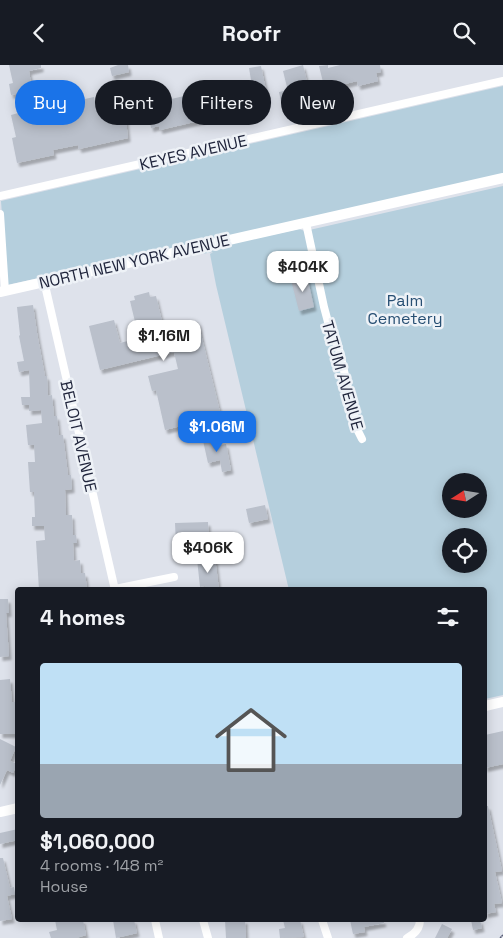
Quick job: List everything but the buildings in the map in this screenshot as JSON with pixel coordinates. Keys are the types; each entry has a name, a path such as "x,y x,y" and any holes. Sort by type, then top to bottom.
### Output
{"street":[{"name":"KEYES AVENUE","path":"0,196 503,81"},
{"name":"NORTH NEW YORK AVENUE","path":"2,291 503,178"},
{"path":"0,214 2,291"},
{"name":"TATUM AVENUE","path":"306,223 324,307 332,337 338,345 358,431 362,439"},
{"name":"BELOIT AVENUE","path":"44,281 114,587"},
{"path":"129,587 174,577"},
{"path":"487,706 503,702"},
{"path":"0,812 15,809"},
{"path":"155,922 159,938"},
{"path":"204,922 208,938"},
{"path":"323,922 328,938"},
{"path":"407,938 413,935 420,926 420,922"}],"green space":[{"path":"503,86 503,177 7,285 1,201 333,125 354,125 354,120"},
{"name":"Palm Cemetery","path":"503,186 503,695 487,699 487,587 288,587 216,285 210,254 213,252 202,254 202,251 225,245 230,247 230,244 299,229 305,231"}]}
